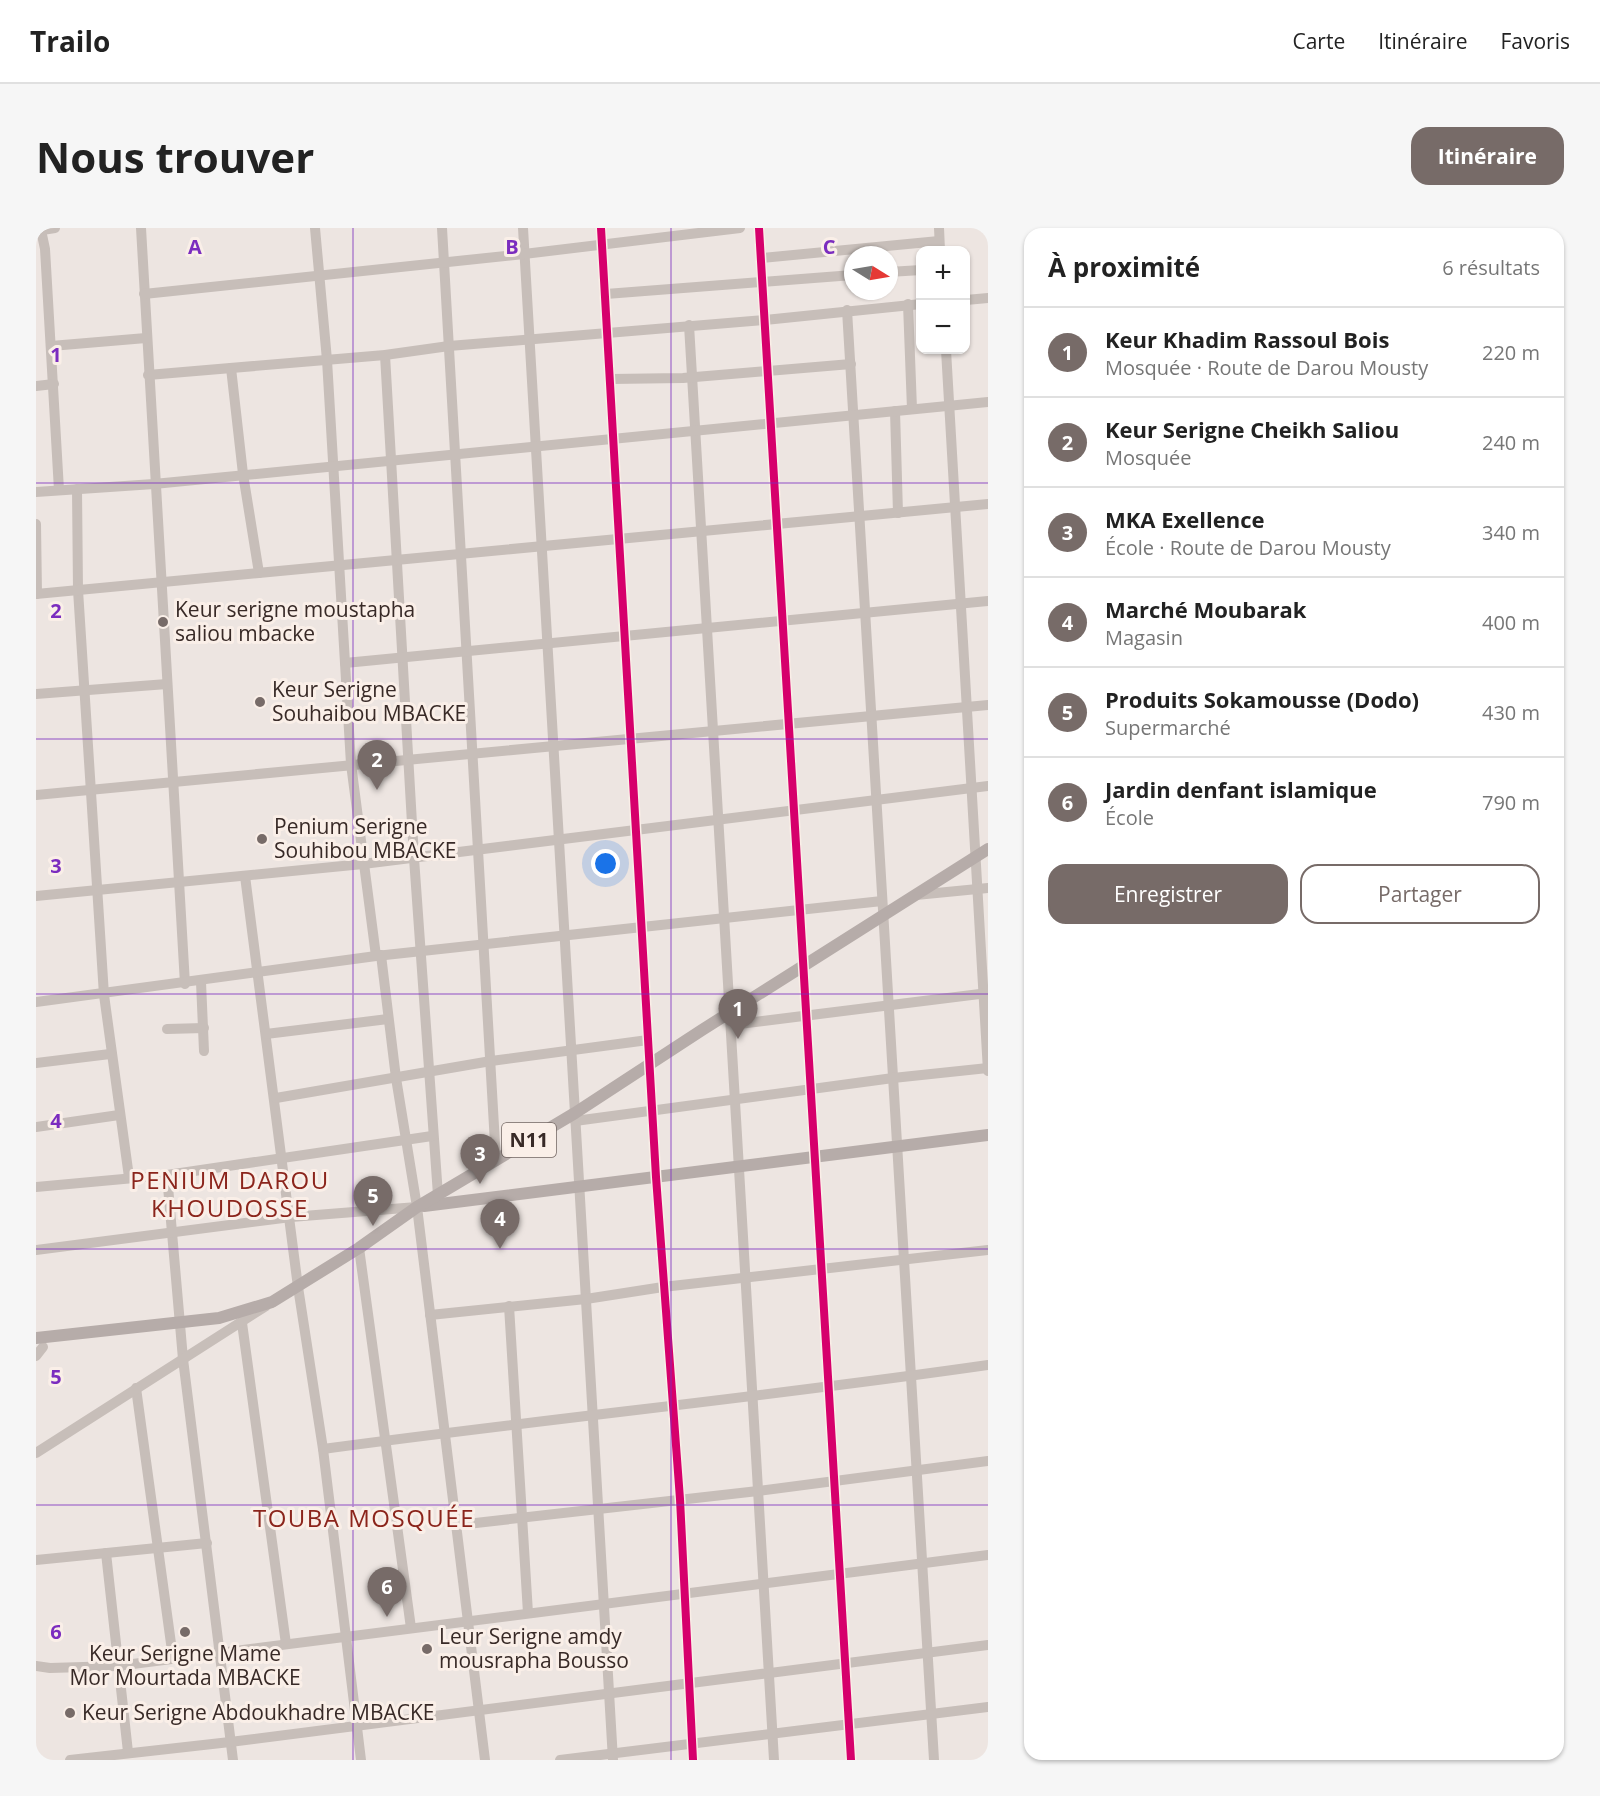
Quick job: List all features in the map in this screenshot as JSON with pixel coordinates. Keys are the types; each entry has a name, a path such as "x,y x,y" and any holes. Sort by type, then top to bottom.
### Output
{"main road":[{"name":"N11","path":"40,1342 180,1321 219,1318 272,1302 359,1248 417,1207 575,1117 651,1063 730,1019 804,965 988,849"},
{"path":"417,1207 988,1135"}],"street":[{"path":"55,228 38,230 45,249 59,490"},
{"path":"141,228 154,484 185,984"},
{"path":"315,228 327,360 351,764 363,864 417,1207 458,1525 485,1760"},
{"path":"442,228 462,554 476,850 496,1161"},
{"path":"523,228 613,1757"},
{"path":"601,228 633,738 641,927 651,1063 656,1177 680,1499 693,1760"},
{"path":"144,294 318,273 524,254 690,231 740,228"},
{"path":"759,228 851,1760"},
{"path":"939,228 940,246"},
{"path":"761,258 916,248"},
{"path":"898,271 916,270"},
{"path":"606,294 844,276"},
{"path":"970,300 988,298"},
{"path":"148,375 385,356 448,346 608,331 765,320 916,303"},
{"path":"908,304 912,409"},
{"path":"847,310 934,1760"},
{"path":"689,325 774,1760"},
{"path":"51,346 146,338"},
{"path":"575,1117 653,1111 893,1078 988,1069 983,888 975,857 946,354"},
{"path":"385,356 389,459 414,858 438,1195"},
{"path":"611,379 692,377 850,364"},
{"path":"231,368 243,474 258,573"},
{"path":"36,386 54,384"},
{"path":"36,492 154,484 389,459 695,432 988,402"},
{"path":"895,411 898,513"},
{"path":"77,489 78,590 104,995 110,1054 129,1177"},
{"path":"36,524 36,594 988,504"},
{"path":"345,663 988,601"},
{"path":"36,694 167,684"},
{"path":"36,795 988,705"},
{"path":"36,896 98,892 179,881 363,864 988,786"},
{"path":"245,876 276,1098 298,1287 323,1449 361,1760"},
{"path":"916,896 983,888"},
{"path":"36,1002 201,982 379,956 882,900"},
{"path":"201,982 204,1051"},
{"path":"730,1019 806,1015 986,993"},
{"path":"266,1034 388,1019"},
{"path":"167,1029 204,1028"},
{"path":"276,1098 491,1061 648,1040"},
{"path":"36,1063 110,1054"},
{"path":"36,1127 119,1115"},
{"path":"36,1187 167,1175 432,1136"},
{"path":"167,1175 183,1359 233,1760"},
{"path":"36,1250 291,1217 417,1207"},
{"path":"359,1248 411,1628"},
{"path":"430,1315 586,1299 663,1287 904,1262 988,1250"},
{"path":"36,1453 272,1302"},
{"path":"508,1306 528,1613"},
{"path":"242,1323 286,1644"},
{"path":"36,1356 40,1342"},
{"path":"323,1449 593,1414 829,1388 988,1365"},
{"path":"136,1388 173,1658"},
{"path":"458,1525 758,1491 988,1461"},
{"path":"36,1560 158,1549 207,1542"},
{"path":"106,1553 128,1752"},
{"path":"36,1666 50,1668 117,1666 468,1620 604,1606 988,1555"},
{"path":"70,1760 128,1752 159,1754 230,1742 988,1645"},
{"path":"560,1760 613,1757 773,1733 988,1707"}],"cycle path":[{"path":"601,228 656,1177 680,1499 693,1760"},
{"path":"759,228 851,1760"}],"place":[{"name":"Keur serigne moustapha saliou mbacke","path":"163,622"},
{"name":"Keur Serigne Souhaibou MBACKE","path":"260,702"},
{"name":"Keur Serigne Cheikh Saliou","path":"377,790"},
{"name":"Penium Serigne Souhibou MBACKE","path":"262,839"},
{"name":"Keur Khadim Rassoul Bois","path":"738,1039"},
{"name":"MKA Exellence","path":"480,1184"},
{"name":"Produits Sokamousse (Dodo)","path":"373,1226"},
{"name":"Marché Moubarak","path":"500,1249"},
{"name":"Jardin denfant islamique","path":"387,1617"},
{"name":"Keur Serigne Mame Mor Mourtada MBACKE","path":"185,1632"},
{"name":"Leur Serigne amdy mousrapha Bousso","path":"427,1649"},
{"name":"Keur Serigne Abdoukhadre MBACKE","path":"70,1713"}],"district":[{"name":"PENIUM DAROU KHOUDOSSE","path":"230,1195"},
{"name":"TOUBA MOSQUÉE","path":"364,1519"}]}
